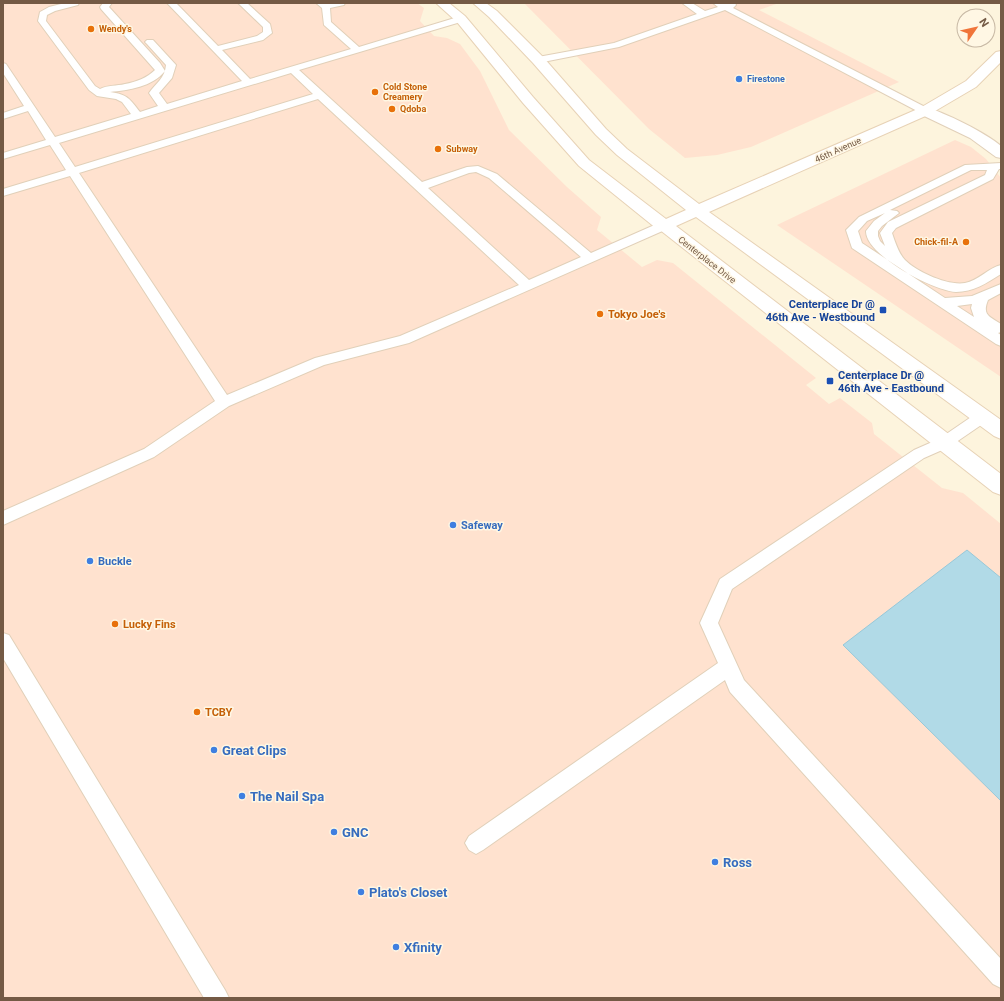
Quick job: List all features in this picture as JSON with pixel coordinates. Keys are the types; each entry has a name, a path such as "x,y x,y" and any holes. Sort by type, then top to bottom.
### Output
{"street":[{"name":"Centerplace Drive","path":"442,3 462,19 528,100 584,163 663,226 1001,486"},
{"path":"479,3 493,14 538,60 601,132 622,152 698,211 1001,431"},
{"name":"46th Avenue","path":"663,226 925,111 971,84 1001,55"},
{"path":"925,111 994,147 996,163"}],"lane":[{"path":"75,3 52,9 43,14 42,21 92,88 100,94 118,96 126,100 136,115"},
{"path":"92,88 107,90 128,87 151,79 160,71 155,62 104,6 108,3"},
{"path":"171,3 248,82"},
{"path":"216,50 260,38 268,33 267,26 242,3"},
{"path":"341,3 323,5 327,23 358,50"},
{"path":"686,3 705,15"},
{"path":"717,3 925,111"},
{"path":"538,60 616,45 739,3"},
{"path":"3,156 51,140 462,19"},
{"path":"146,37 171,65 169,78 157,88 154,93 164,107"},
{"path":"3,66 224,402"},
{"path":"292,69 528,286"},
{"path":"3,193 320,95"},
{"path":"3,116 30,107"},
{"path":"996,163 879,220 872,232 872,241 878,247 933,282 953,289 967,287 1001,268"},
{"path":"996,163 969,167 863,219 852,230 856,245 1001,341"},
{"path":"420,187 467,170 478,169 493,176 590,258"},
{"path":"3,518 149,453 224,402 320,361 404,340 663,226"},
{"path":"941,302 968,302 1001,288"},
{"path":"982,297 978,308 982,317 1001,330"},
{"path":"982,417 944,443 919,454 726,584 709,623 737,686 1001,976"},
{"path":"3,641 217,998"},
{"path":"476,843 728,666"}],"shaded area":[{"path":"3,3 417,3 424,8 420,21 434,36 447,38 460,44 480,71 509,130 567,187 601,217 597,230 642,267 657,260 673,263 816,378 806,385 829,404 840,398 872,423 874,434 942,488 963,493 1001,524 1001,998 3,998"},
{"path":"524,3 779,3 759,10 899,82 751,147 717,155 685,158 649,129"},
{"path":"955,140 971,147 986,159 1001,178 1001,377 777,225"}],"water":[{"path":"967,550 1001,578 1001,801 843,645"}],"place":[{"name":"Wendy's","path":"91,29"},
{"name":"Firestone","path":"739,79"},
{"name":"Cold Stone Creamery","path":"375,92"},
{"name":"Qdoba","path":"392,109"},
{"name":"Subway","path":"438,149"},
{"name":"Chick-fil-A","path":"966,242"},
{"name":"Centerplace Dr @ 46th Ave - Westbound","path":"883,310"},
{"name":"Tokyo Joe's","path":"600,314"},
{"name":"Centerplace Dr @ 46th Ave - Eastbound","path":"830,381"},
{"name":"Safeway","path":"453,525"},
{"name":"Buckle","path":"90,561"},
{"name":"Lucky Fins","path":"115,624"},
{"name":"TCBY","path":"197,712"},
{"name":"Great Clips","path":"214,750"},
{"name":"The Nail Spa","path":"242,796"},
{"name":"GNC","path":"334,832"},
{"name":"Ross","path":"715,862"},
{"name":"Plato's Closet","path":"361,892"},
{"name":"Xfinity","path":"396,947"}]}
